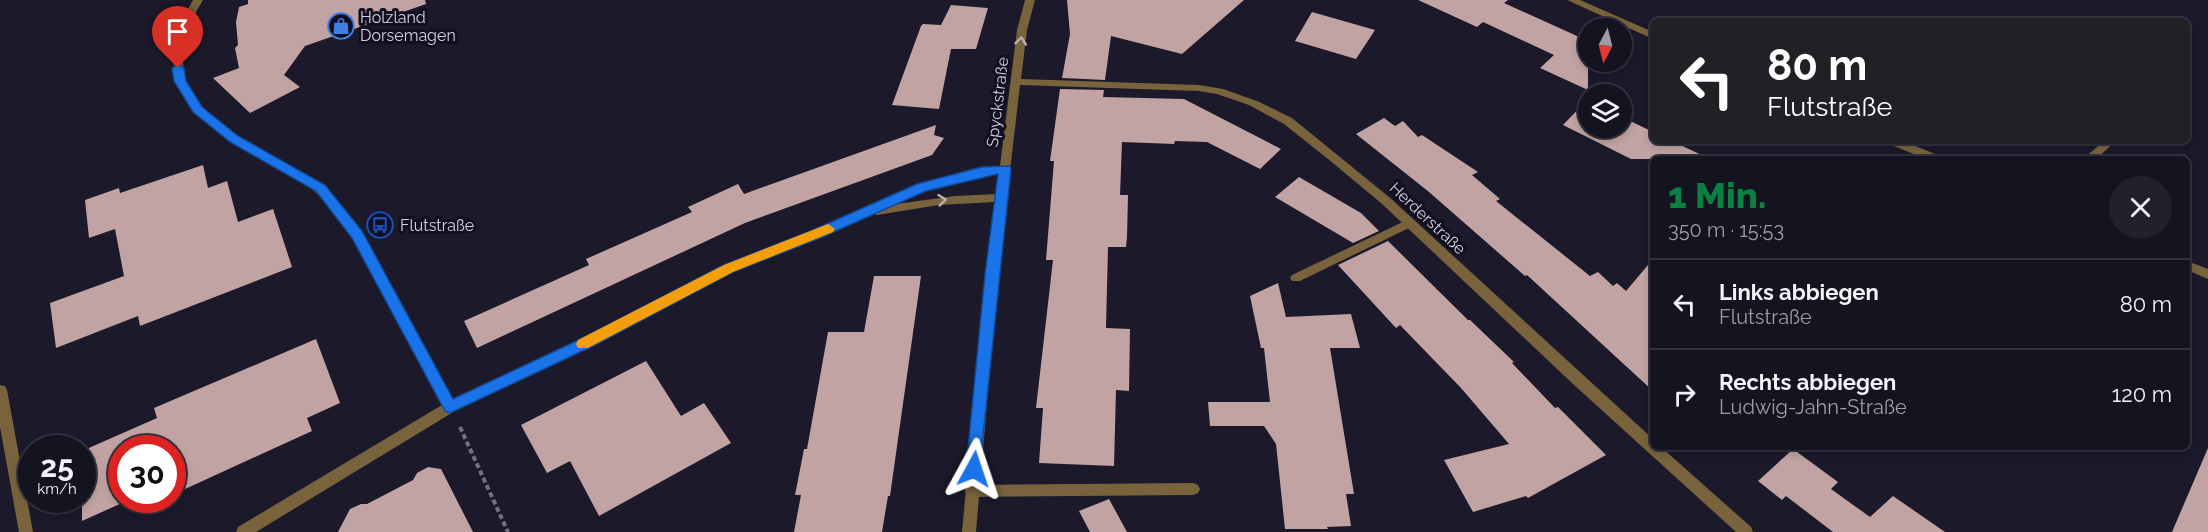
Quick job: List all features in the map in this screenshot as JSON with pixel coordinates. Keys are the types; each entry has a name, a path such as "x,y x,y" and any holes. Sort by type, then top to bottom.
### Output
{"street":[{"path":"198,0 192,10 177,54 180,81 198,109 234,139 320,188 358,235 450,407"},
{"name":"Spyckstraße","path":"969,532 985,337 1022,30 1030,0"},
{"path":"1572,0 1650,35"},
{"name":"Herderstraße","path":"1017,82 1199,88 1220,91 1253,103 1288,122 1385,200 1650,444"},
{"path":"1900,144 1929,156"},
{"path":"2093,156 2107,144"},
{"path":"243,532 450,407 590,341 728,269 864,214 922,187 982,171 1005,169"},
{"path":"864,214 967,197 1002,198"},
{"path":"1296,278 1409,223"},
{"path":"2190,267 2208,274"},
{"path":"0,390 26,532"},
{"name":"Herderstraße","path":"1657,450 1746,532"},
{"path":"972,491 1193,489"}],"path":[{"path":"450,407 508,532"}],"building":[{"path":"248,0 425,0 426,4 305,46 284,75 300,87 250,113 213,78 239,68 235,48 238,45 236,22 239,7 248,4"},
{"path":"1067,0 1244,0 1182,54 1111,36 1105,80 1062,78 1070,34"},
{"path":"1418,0 1508,0 1504,3 1578,36 1578,72 1588,72 1588,84 1578,85 1540,68 1554,55 1483,22 1477,27"},
{"path":"951,5 988,8 976,49 951,49 939,109 892,105 921,26 923,24 941,25"},
{"path":"1312,12 1375,30 1356,59 1295,41"},
{"path":"1060,89 1104,90 1103,97 1184,99 1281,149 1260,169 1207,142 1175,141 1174,144 1122,142 1120,195 1128,195 1127,237 1126,247 1108,247 1106,328 1130,329 1129,391 1116,390 1114,466 1039,463 1043,408 1036,408 1053,260 1046,260 1054,161 1050,161"},
{"path":"1578,109 1578,132 1563,125"},
{"path":"1384,118 1395,126 1403,121 1418,137 1422,135 1478,172 1472,175 1500,199 1496,201 1590,276 1598,272 1613,286 1617,283 1626,291 1650,263 1650,388 1527,275 1525,276 1429,192 1356,134"},
{"path":"1632,122 1650,131 1650,144 1678,144 1704,156 1650,156 1650,159 1631,159 1589,138 1632,138"},
{"path":"936,125 934,135 944,138 932,155 745,223 477,348 464,321 589,265 586,259 692,212 688,207 738,184 744,194"},
{"path":"203,165 208,188 227,181 238,222 273,209 292,267 140,326 138,316 56,348 50,303 124,276 115,229 89,238 85,200 119,188 120,193"},
{"path":"1299,177 1361,213 1379,231 1353,243 1275,197"},
{"path":"1388,241 1514,362 1512,363 1555,408 1558,407 1606,455 1528,498 1526,496 1473,512 1444,460 1509,444 1461,388 1400,325 1396,328 1338,265"},
{"path":"874,276 921,276 890,496 888,496 882,532 794,532 801,495 795,495 804,449 807,449 828,332 864,332"},
{"path":"1278,283 1286,317 1351,314 1360,348 1330,348 1354,494 1346,494 1351,526 1327,527 1328,529 1285,529 1276,444 1264,426 1210,426 1208,402 1270,402 1264,348 1261,348 1250,296"},
{"path":"316,339 340,403 307,418 312,431 186,489 186,435 118,435 157,418 154,408"},
{"path":"646,361 681,416 704,403 731,443 599,516 570,461 547,473 521,425"},
{"path":"108,440 108,509 82,521 82,513 96,513 96,445"},
{"path":"2208,448 2208,532 2172,532"},
{"path":"1794,450 1838,482 1831,489 1870,517 1893,496 1945,532 1833,532 1786,496 1782,500 1758,481"},
{"path":"428,467 441,469 473,532 338,532 350,509 367,504 413,480 417,473"},
{"path":"1109,499 1127,532 1090,532 1079,511"}],"slow traffic":[{"path":"583,344 728,269 828,229"}],"place":[{"name":"Holzland Dorsemagen","path":"341,26"},
{"name":"Flutstraße","path":"380,225"}],"route":[{"path":"178,68 180,81 198,109 234,139 320,188 358,235 450,407 590,341 728,269 815,235 922,187 982,171 1005,169 985,337 974,469"}]}
